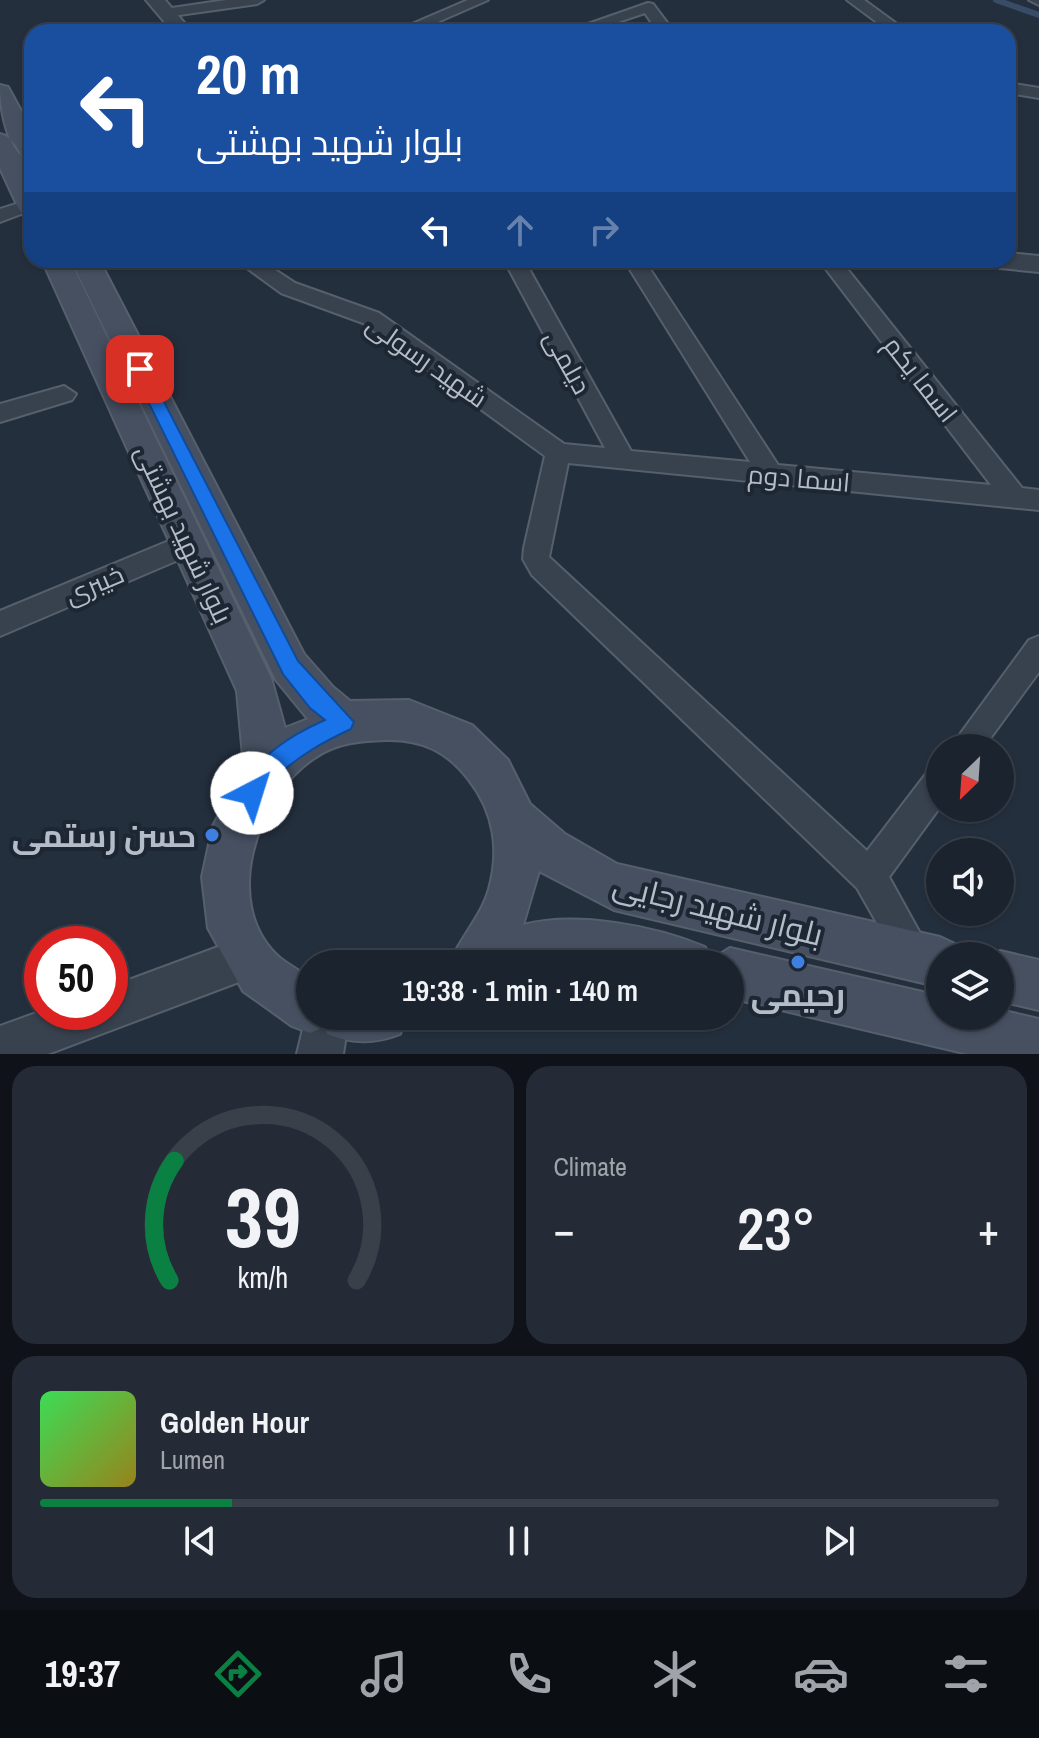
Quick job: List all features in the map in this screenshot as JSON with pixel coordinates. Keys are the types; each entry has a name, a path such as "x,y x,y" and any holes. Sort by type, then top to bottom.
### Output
{"main road":[{"path":"0,92 24,139"},
{"path":"0,141 24,192"},
{"name":"بلوار شهید بهشتی","path":"60,268 257,691 264,729 266,772"},
{"name":"بلوار شهید بهشتی","path":"89,268 290,667 318,701 344,722"},
{"path":"296,1002 280,995 245,959 226,913 224,862 239,813 266,772 302,741 344,722 388,716 430,724 468,745 497,778 515,820 517,868 504,917 483,950"},
{"name":"بلوار شهید رجایی","path":"515,820 540,846 575,869 614,887 926,958"},
{"path":"521,950 539,945 594,944 622,950"},
{"name":"بلوار شهید رجایی","path":"744,976 1039,1045"},
{"path":"1014,979 1039,985"}],"street":[{"path":"160,6 257,0"},
{"path":"421,24 481,0"},
{"path":"854,0 888,24"},
{"path":"160,6 176,24"},
{"path":"597,24 648,7 660,24"},
{"path":"1016,89 1039,93"},
{"path":"0,216 24,209"},
{"path":"1016,262 1039,264"},
{"name":"شهید رسولی","path":"258,268 288,288 371,318 558,453"},
{"name":"دیلمی","path":"518,268 625,462"},
{"path":"639,268 771,475"},
{"name":"اسما یکم","path":"836,268 1027,499"},
{"path":"0,413 64,394"},
{"path":"558,453 537,548 536,559 541,567 869,876 926,957"},
{"name":"اسما دوم","path":"558,453 625,462 1027,499"},
{"name":"خیبری","path":"0,624 188,544"},
{"path":"975,734 1039,649"},
{"path":"869,876 926,800"},
{"path":"128,1002 245,959"},
{"path":"0,1049 52,1030"},
{"path":"320,1054 324,1030"}],"waterway":[{"path":"996,0 1039,15"}],"place":[{"name":"حسن رستمی","path":"212,835"},
{"name":"رحیمی","path":"798,962"}],"route":[{"path":"140,369 290,667 318,701 344,722 302,741 266,772 252,793"}]}
